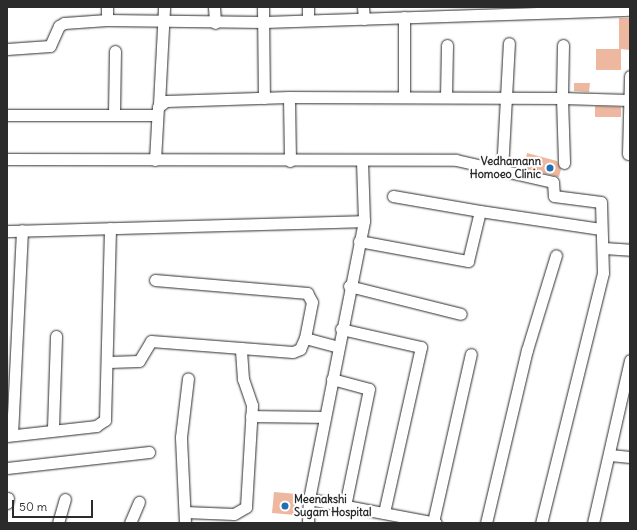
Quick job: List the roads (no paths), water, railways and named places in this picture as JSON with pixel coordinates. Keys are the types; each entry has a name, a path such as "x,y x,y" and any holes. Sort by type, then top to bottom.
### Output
{"street":[{"path":"107,7 107,20"},
{"path":"155,160 164,7"},
{"path":"214,7 215,23"},
{"path":"263,7 264,98"},
{"path":"308,7 308,20"},
{"path":"363,7 364,19"},
{"path":"7,49 50,46 61,24 107,20 163,23 215,23 404,17 436,11 630,10"},
{"path":"404,17 404,97"},
{"path":"502,170 508,98 509,43"},
{"path":"563,45 562,98 564,163"},
{"path":"446,97 447,46"},
{"path":"114,114 115,51"},
{"path":"628,154 630,70"},
{"path":"159,104 289,97 562,98 629,100"},
{"path":"289,97 290,161"},
{"path":"7,115 157,115"},
{"path":"7,159 290,161 456,160 553,182 554,196 601,202 600,230 604,248 603,270 541,523"},
{"path":"308,523 309,499 349,286 364,221 362,161"},
{"path":"393,196 600,230"},
{"path":"359,241 468,261 480,211"},
{"path":"7,231 364,221"},
{"path":"22,230 9,435 53,428 96,426 105,420 108,362 110,228"},
{"path":"604,248 630,250"},
{"path":"486,523 527,350 556,255"},
{"path":"108,362 139,361 151,341 297,352 305,338 312,302 307,293 155,280"},
{"path":"349,286 462,314"},
{"path":"341,329 421,347 384,513"},
{"path":"53,428 56,336"},
{"path":"305,338 338,347"},
{"path":"188,378 181,437 185,518 234,514 244,510 248,499 251,416 241,348"},
{"path":"309,499 434,523 471,354"},
{"path":"593,523 610,455 630,360"},
{"path":"332,379 369,389 345,506"},
{"path":"251,416 325,417"},
{"path":"7,468 149,452"},
{"path":"610,455 630,457"},
{"path":"58,523 64,499"},
{"path":"130,523 139,502"}],"place":[{"name":"Vedhamann Homoeo Clinic","path":"550,168"},
{"name":"Meenakshi Sugam Hospital","path":"285,506"}]}
